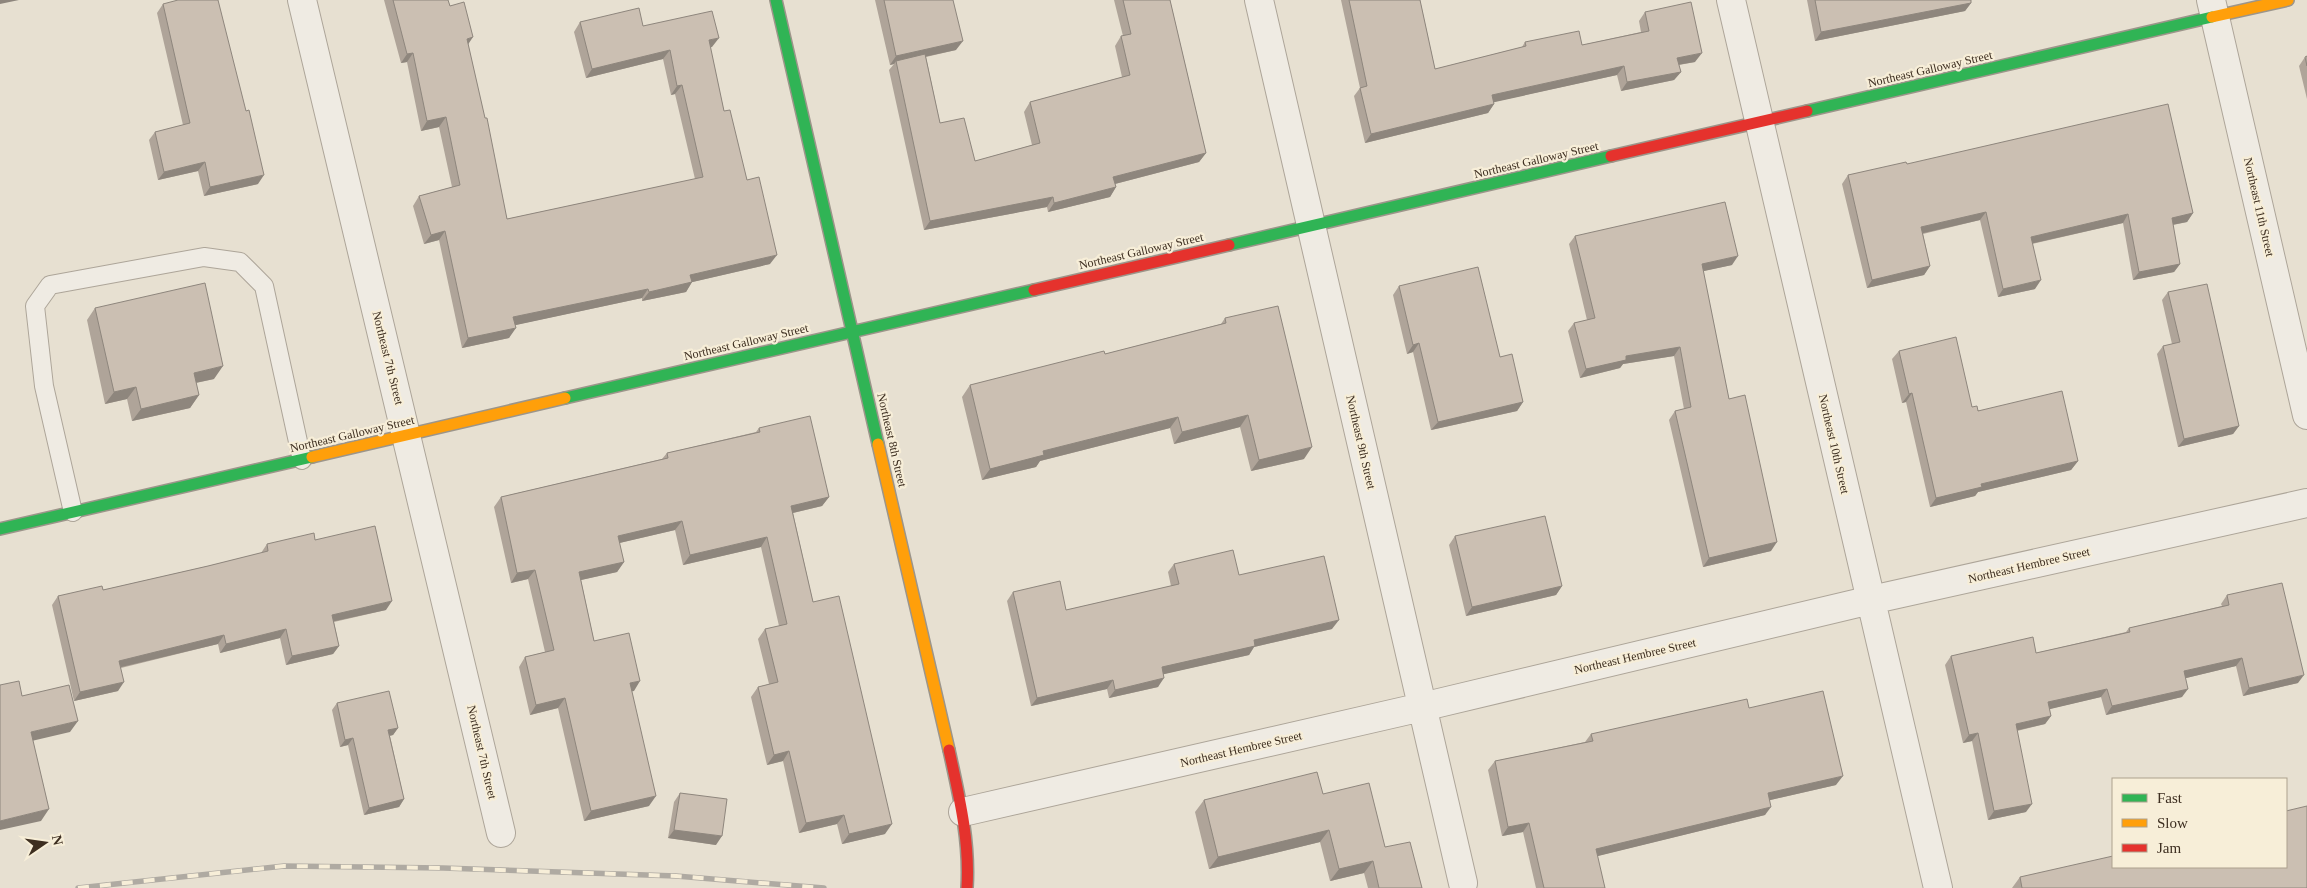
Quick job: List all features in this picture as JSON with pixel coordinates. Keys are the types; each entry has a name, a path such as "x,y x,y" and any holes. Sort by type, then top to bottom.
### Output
{"street":[{"name":"Northeast 7th Street","path":"302,0 501,833"},
{"name":"Northeast 8th Street","path":"776,0 963,812 969,860 966,888"},
{"name":"Northeast 9th Street","path":"1259,0 1463,883"},
{"name":"Northeast 10th Street","path":"1731,0 1938,888"},
{"name":"Northeast Galloway Street","path":"0,529 1760,122 2213,8 2288,0"},
{"name":"Northeast 11th Street","path":"2213,8 2307,415"},
{"name":"Northeast Hembree Street","path":"963,812 1422,707 1871,600 2307,503"}],"lane":[{"path":"73,512 44,386 35,306 50,286 204,257 240,262 264,286 302,460"}],"building":[{"path":"178,0 218,0 246,111 249,110 264,175 210,187 205,162 164,172 155,132 190,123 163,4"},
{"path":"393,0 448,0 450,6 464,2 473,37 467,39 485,118 487,118 507,219 703,177 682,85 677,86 670,50 592,69 580,22 639,8 643,26 712,11 719,38 709,40 724,111 730,110 747,180 759,177 777,255 690,275 692,282 649,292 648,289 513,317 516,328 468,338 445,231 431,235 419,196 460,185 446,117 427,121 413,53 407,54"},
{"path":"884,0 953,0 963,41 896,56"},
{"path":"1123,0 1170,0 1206,153 1113,177 1116,187 1054,203 1053,197 930,221 896,61 925,54 940,123 964,118 975,161 1040,143 1030,102 1130,75 1121,36 1131,34"},
{"path":"1349,0 1420,0 1435,69 1526,46 1525,42 1579,31 1582,45 1649,31 1645,12 1691,2 1702,53 1677,58 1681,72 1627,82 1624,66 1492,95 1494,104 1371,134 1360,88 1367,86"},
{"path":"1815,0 1971,0 1971,3 1821,32"},
{"path":"2168,104 2193,213 2172,218 2180,264 2139,272 2128,214 2031,237 2041,280 2003,289 1986,212 1921,227 1930,266 1872,280 1848,175 1906,162 1907,164"},
{"path":"1725,202 1738,256 1702,264 1729,399 1745,395 1777,542 1709,558 1675,411 1691,407 1680,347 1626,356 1626,360 1586,369 1574,323 1595,318 1575,236"},
{"path":"1478,267 1500,357 1512,354 1523,402 1438,422 1419,343 1413,345 1399,286"},
{"path":"205,283 223,366 194,373 199,395 141,409 136,387 114,392 95,308"},
{"path":"2207,284 2239,426 2184,439 2163,346 2180,342 2168,292"},
{"path":"1278,306 1312,447 1259,460 1248,415 1182,432 1178,417 1043,451 1044,455 990,469 970,385 1104,351 1105,354 1226,323 1225,318"},
{"path":"1956,337 1972,407 1977,406 1978,411 2062,391 2078,461 1981,484 1982,487 1936,498 1912,393 1909,394 1899,351"},
{"path":"810,416 829,497 791,506 813,602 839,596 892,824 849,834 844,815 806,823 789,751 774,755 758,687 778,682 765,629 787,624 767,537 690,555 682,521 618,536 624,562 579,572 594,641 629,633 640,681 630,683 656,796 591,811 565,698 536,705 525,657 554,650 535,570 517,573 501,497 668,458 667,453 760,432 759,428"},
{"path":"1545,516 1562,586 1472,607 1455,536"},
{"path":"375,526 392,601 332,615 339,646 292,656 286,629 226,644 224,635 119,661 124,682 80,692 58,596 102,586 103,590 208,566 268,551 267,544 314,533 315,540"},
{"path":"1233,550 1239,575 1324,556 1339,620 1254,640 1255,646 1162,667 1164,678 1115,690 1113,680 1037,698 1013,592 1060,581 1066,610 1179,584 1174,564"},
{"path":"2282,583 2304,675 2249,688 2242,658 2184,671 2188,689 2112,706 2107,689 2048,702 2051,716 2016,724 2032,804 1994,811 1978,733 1969,735 1951,656 2033,637 2036,653 2130,632 2129,628 2229,605 2227,595"},
{"path":"19,681 22,696 69,685 78,721 31,732 49,809 0,821 0,685"},
{"path":"389,691 398,728 388,730 404,799 369,808 353,738 345,740 337,703"},
{"path":"1823,691 1843,776 1768,793 1771,807 1596,849 1605,888 1544,888 1529,823 1508,827 1495,761 1593,741 1591,734 1747,699 1749,708"},
{"path":"1317,772 1323,794 1369,783 1385,847 1410,842 1422,888 1379,888 1373,861 1339,869 1329,830 1218,857 1204,800"},
{"path":"680,793 727,799 722,836 674,830"},
{"path":"2307,806 2307,888 2022,888 2020,877 2112,856 2112,868 2287,868 2287,811"}],"railway":[{"path":"78,888 284,866 443,868 676,876 824,888"}],"traffic: fast":[{"path":"776,0 878,444"},
{"path":"1807,111 2212,17"},
{"path":"1229,245 1611,156"},
{"path":"565,398 1034,290"},
{"path":"0,529 312,457"}],"traffic: slow":[{"path":"2212,17 2288,0"},
{"path":"312,457 565,398"},
{"path":"878,444 949,750"}],"traffic: jam":[{"path":"1611,156 1807,111"},
{"path":"1034,290 1229,245"},
{"path":"949,750 965,835 967,888"}]}
